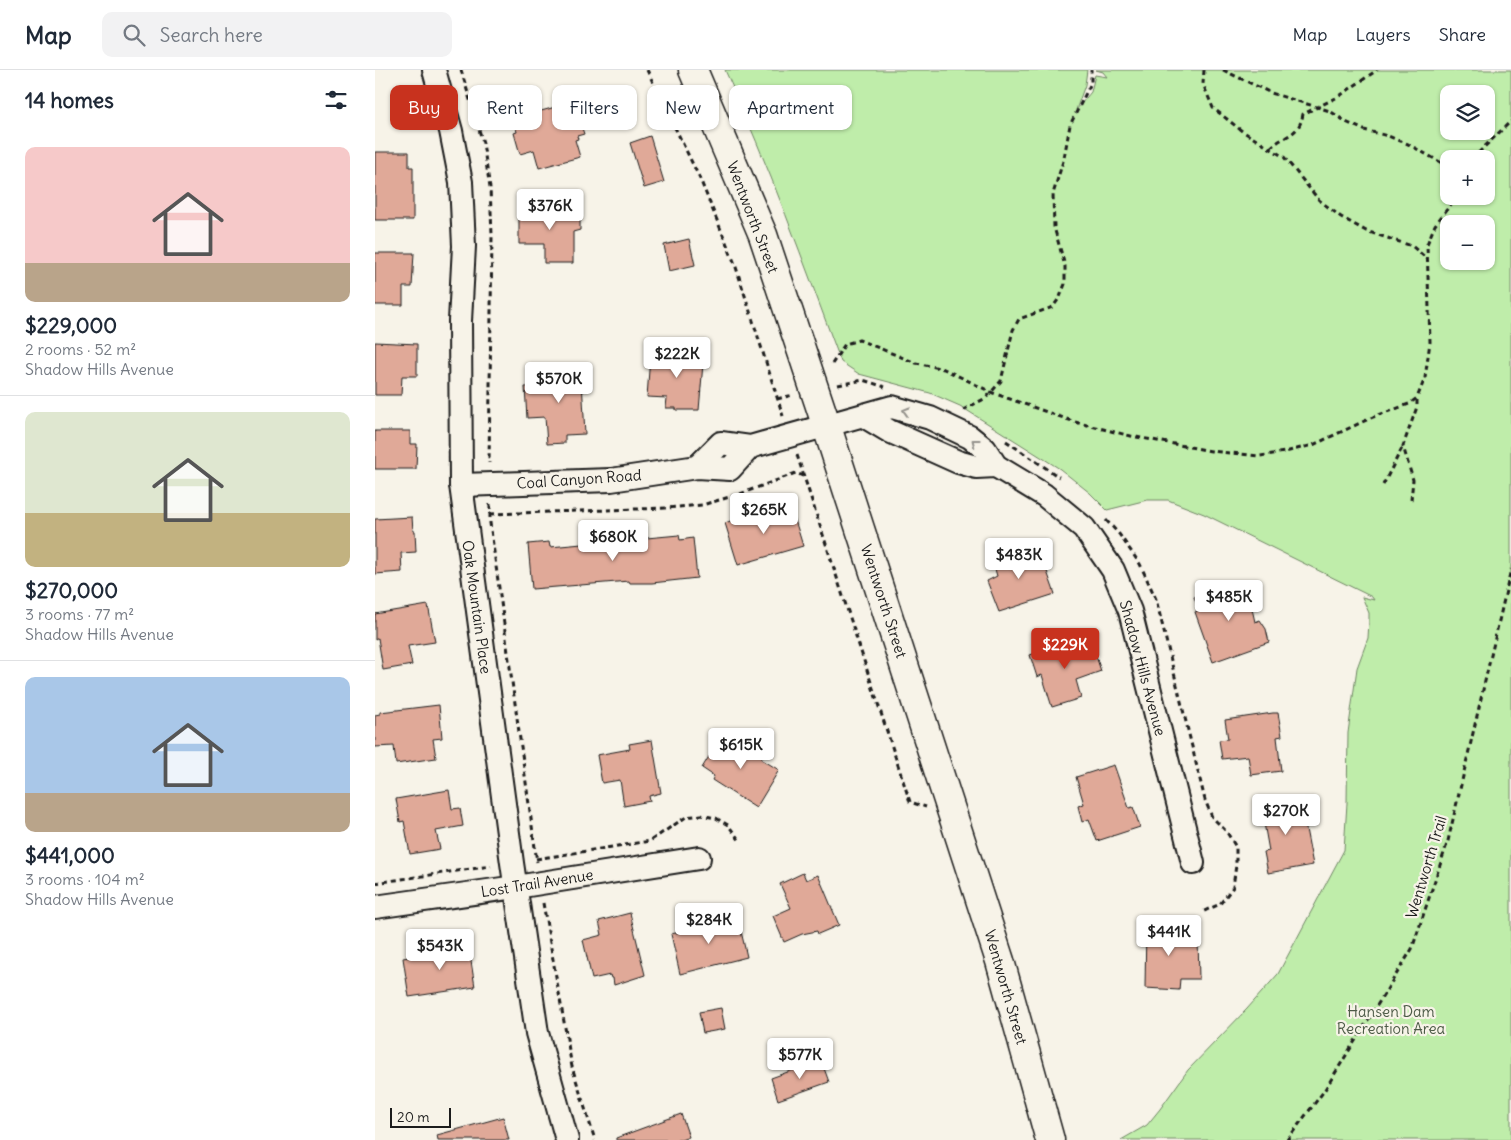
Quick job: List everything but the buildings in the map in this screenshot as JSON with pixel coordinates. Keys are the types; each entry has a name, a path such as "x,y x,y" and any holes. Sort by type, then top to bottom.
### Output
{"main road":[{"name":"Wentworth Street","path":"693,70 763,235 815,390 1000,961 1050,1140"}],"street":[{"name":"Oak Mountain Place","path":"433,70 451,131 461,182 464,246 460,321 461,485 515,887 537,1033 567,1140"},
{"name":"Shadow Hills Avenue","path":"827,427 892,406 930,418 951,419 985,450 996,466 1044,495 1084,528 1113,570 1130,611 1193,863"},
{"path":"864,416 889,431 958,462 976,467 996,466"},
{"path":"935,451 945,450 950,442 951,419"},
{"name":"Coal Canyon Road","path":"461,485 611,480 697,467 730,468 750,447 790,435 827,427"},
{"name":"Lost Trail Avenue","path":"375,907 699,858"}],"path":[{"path":"461,70 483,143 490,188 492,235 490,514 540,883 573,1067 595,1140"},
{"path":"951,419 963,410 986,398 1001,382 1013,330 1019,319 1053,307 1060,298 1065,284 1065,266 1054,226 1053,194 1064,158 1070,125 1091,83 1091,70"},
{"path":"1204,70 1203,84 1213,108 1242,131 1284,158 1319,200 1341,217 1366,231 1412,246 1427,259"},
{"path":"1223,70 1271,93 1331,111 1348,123 1408,144 1440,162"},
{"path":"1270,148 1280,139 1291,135 1299,128 1303,114 1338,96 1377,70"},
{"path":"1481,150 1511,120"},
{"path":"1383,485 1403,446 1425,378 1430,342 1427,244 1435,225 1450,205"},
{"path":"815,390 845,344 859,340 916,363 944,368 993,392 1075,422 1131,436 1211,451 1260,456 1313,445 1373,417 1409,404 1417,398"},
{"path":"1403,446 1413,480 1411,500"},
{"path":"490,514 667,508 701,504 740,494 796,473 803,477"},
{"name":"Wentworth Trail","path":"1287,1140 1324,1090 1412,949 1449,841 1511,568"},
{"path":"375,883 650,840 686,817 701,814 716,818 728,825 740,841"}],"green space":[{"name":"Hansen Dam Recreation Area","path":"725,70 1087,70 1085,85 1076,110 1091,92 1095,75 1107,77 1103,72 1096,70 1511,70 1511,1140 1121,1140 1147,1125 1188,1070 1278,974 1344,850 1348,733 1357,668 1368,638 1369,613 1362,597 1374,600 1372,597 1204,514 1168,500 1147,500 1107,510 1090,493 1060,469 960,406 930,393 859,374 841,362 786,214 751,130 852,130 852,85 732,85"}]}
